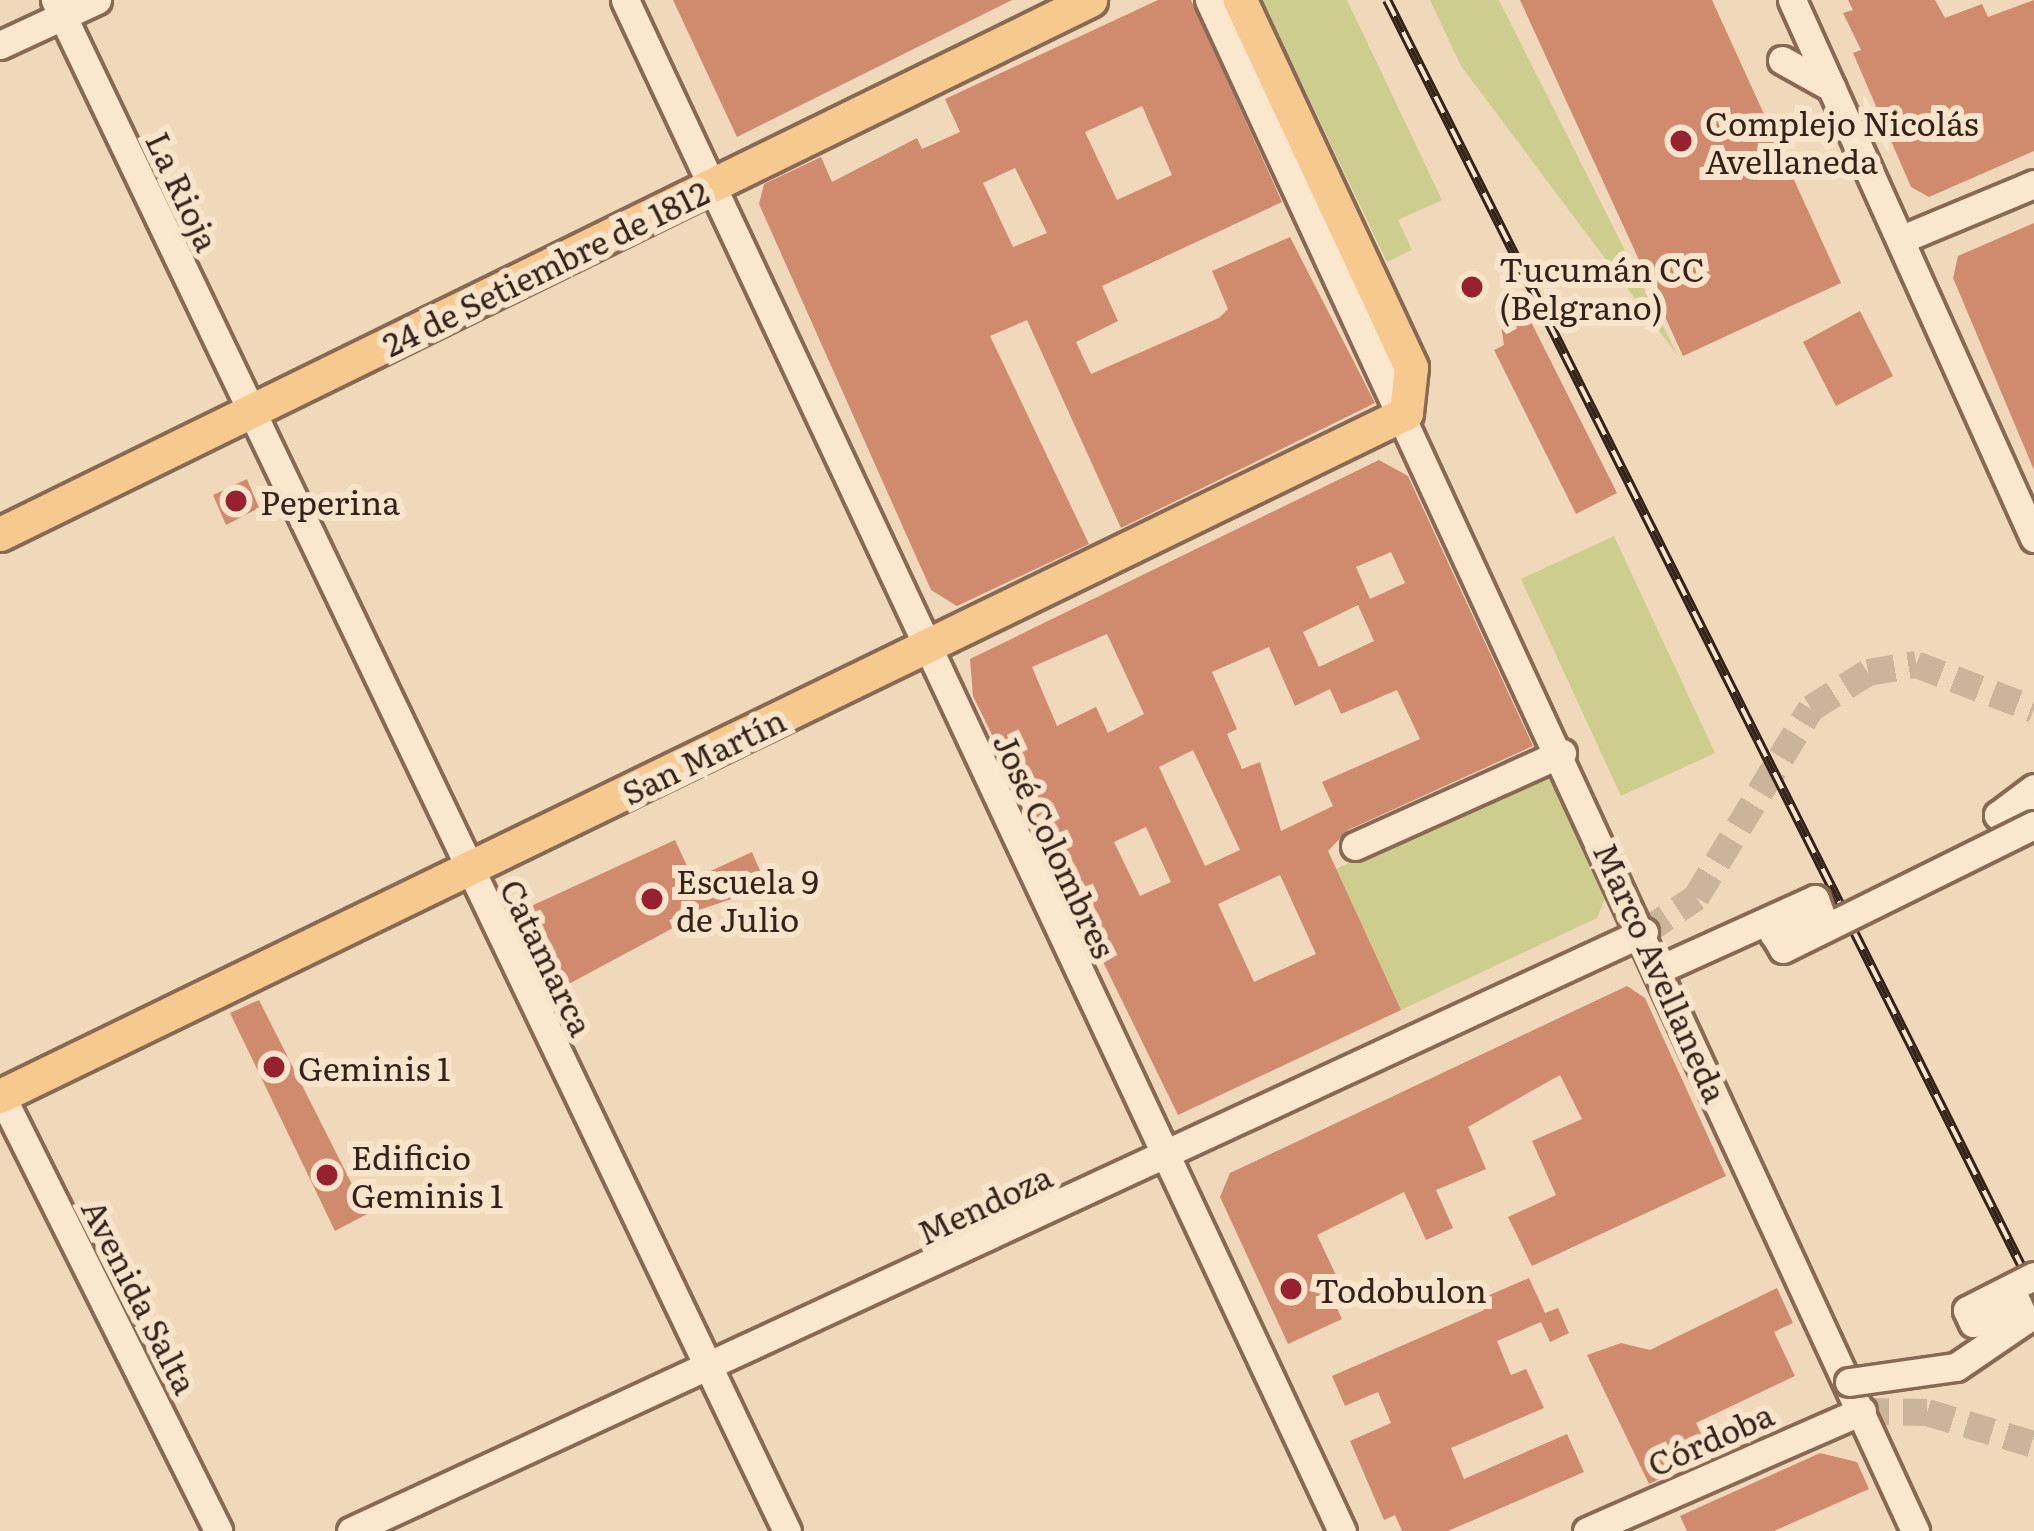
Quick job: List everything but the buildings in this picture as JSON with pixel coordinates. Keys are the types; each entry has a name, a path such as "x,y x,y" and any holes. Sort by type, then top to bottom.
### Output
{"main road":[{"name":"24 de Setiembre de 1812","path":"0,534 1090,0"},
{"name":"Marco Avellaneda","path":"1240,0 1411,367 1406,413"},
{"name":"San Martín","path":"0,1095 1406,413"}],"street":[{"path":"0,46 59,8 97,0"},
{"name":"José Colombres","path":"625,0 714,184 924,649 1342,1531"},
{"name":"Marco Avellaneda","path":"1209,0 1406,413 1916,1531"},
{"path":"1792,0 2034,538"},
{"name":"La Rioja","path":"59,8 248,412"},
{"path":"1781,60 1832,88"},
{"path":"1902,239 2034,184"},
{"name":"Catamarca","path":"248,412 787,1531"},
{"path":"1355,846 1562,753"},
{"path":"2034,788 1998,815 2034,807"},
{"path":"1660,968 1815,899 1820,913 1774,934 1783,949 2034,825"},
{"name":"Mendoza","path":"351,1531 711,1369 1644,932"},
{"name":"Avenida Salta","path":"0,1095 218,1531"},
{"path":"1849,1382 1956,1366 2025,1320 2017,1303 1973,1323 1967,1310 2034,1276"},
{"name":"Córdoba","path":"1587,1531 1862,1411"}],"green space":[{"path":"1262,0 1347,0 1442,200 1398,220 1412,250 1387,262"},
{"path":"1430,0 1499,0 1678,356 1461,66"},
{"path":"1614,536 1715,753 1621,796 1521,579"},
{"path":"1546,770 1606,896 1597,918 1401,1010 1336,869"}],"tunnel":[{"path":"1644,932 1696,897 1811,708 1868,672 1916,664 2034,709"},
{"path":"1862,1411 1927,1412 2034,1444"}],"railway":[{"path":"1387,0 2034,1291"}],"place":[{"name":"Complejo Nicolás Avellaneda","path":"1681,141"},
{"name":"Tucumán CC (Belgrano)","path":"1472,287"},
{"name":"Peperina","path":"236,501"},
{"name":"Escuela 9 de Julio","path":"652,899"},
{"name":"Geminis 1","path":"274,1067"},
{"name":"Edificio Geminis 1","path":"327,1175"},
{"name":"Todobulon","path":"1291,1289"}]}
